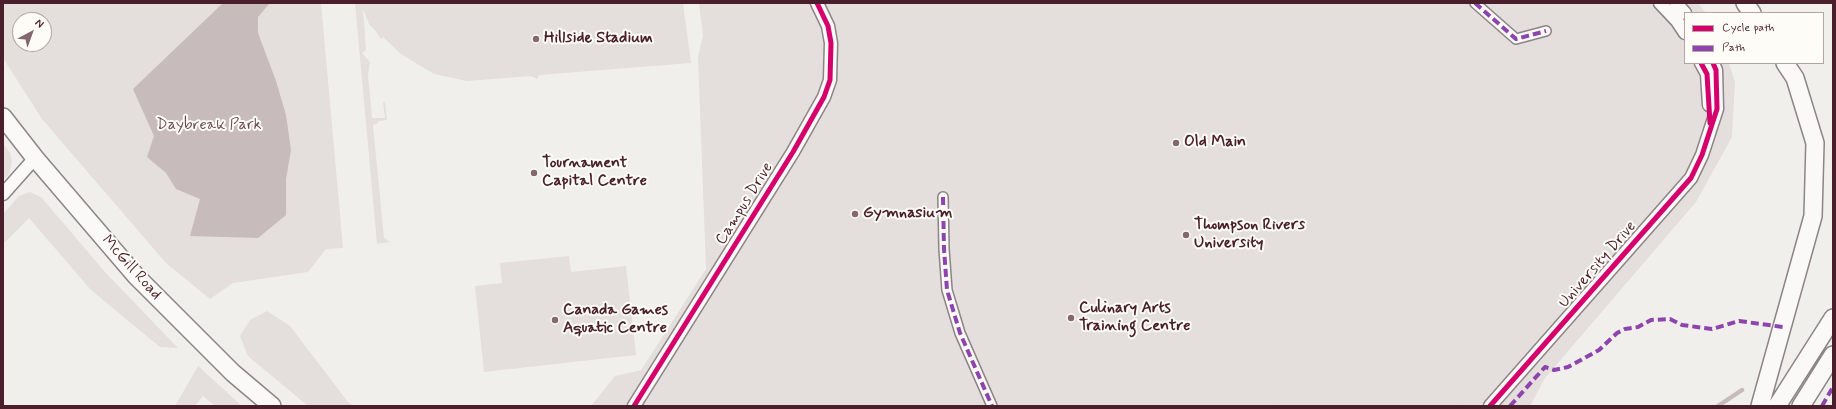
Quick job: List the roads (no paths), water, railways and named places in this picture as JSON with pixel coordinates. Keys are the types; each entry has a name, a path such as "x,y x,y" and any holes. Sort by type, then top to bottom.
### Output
{"main road":[{"path":"1745,3 1751,12"},
{"path":"1760,406 1813,216 1815,143 1795,78 1786,64"},
{"name":"McGill Road","path":"3,117 35,158 136,276 233,373 272,406"},
{"path":"1777,406 1833,318"},
{"path":"1801,406 1833,355"}],"street":[{"name":"Campus Drive","path":"634,406 793,152 824,97 830,80 831,42 828,26 817,3"},
{"path":"1474,3 1516,39 1546,31"},
{"path":"1660,3 1677,21 1684,32"},
{"path":"1676,3 1684,12"},
{"name":"University Drive","path":"1702,64 1707,74 1711,131"},
{"name":"University Drive","path":"1490,406 1686,182 1702,155 1717,109 1716,70 1713,64"},
{"path":"3,194 35,158"},
{"path":"943,197 944,249 947,290 960,333 992,406"}],"waterway":[{"path":"1718,406 1742,390"}],"place":[{"name":"Hillside Stadium","path":"536,39"},
{"name":"Old Main","path":"1176,143"},
{"name":"Tournament Capital Centre","path":"534,173"},
{"name":"Gymnasium","path":"855,214"},
{"name":"Thompson Rivers University","path":"1186,235"},
{"name":"Culinary Arts Training Centre","path":"1071,318"},
{"name":"Canada Games Aquatic Centre","path":"555,320"}],"park label":[{"name":"Daybreak Park","path":"209,126"}]}
